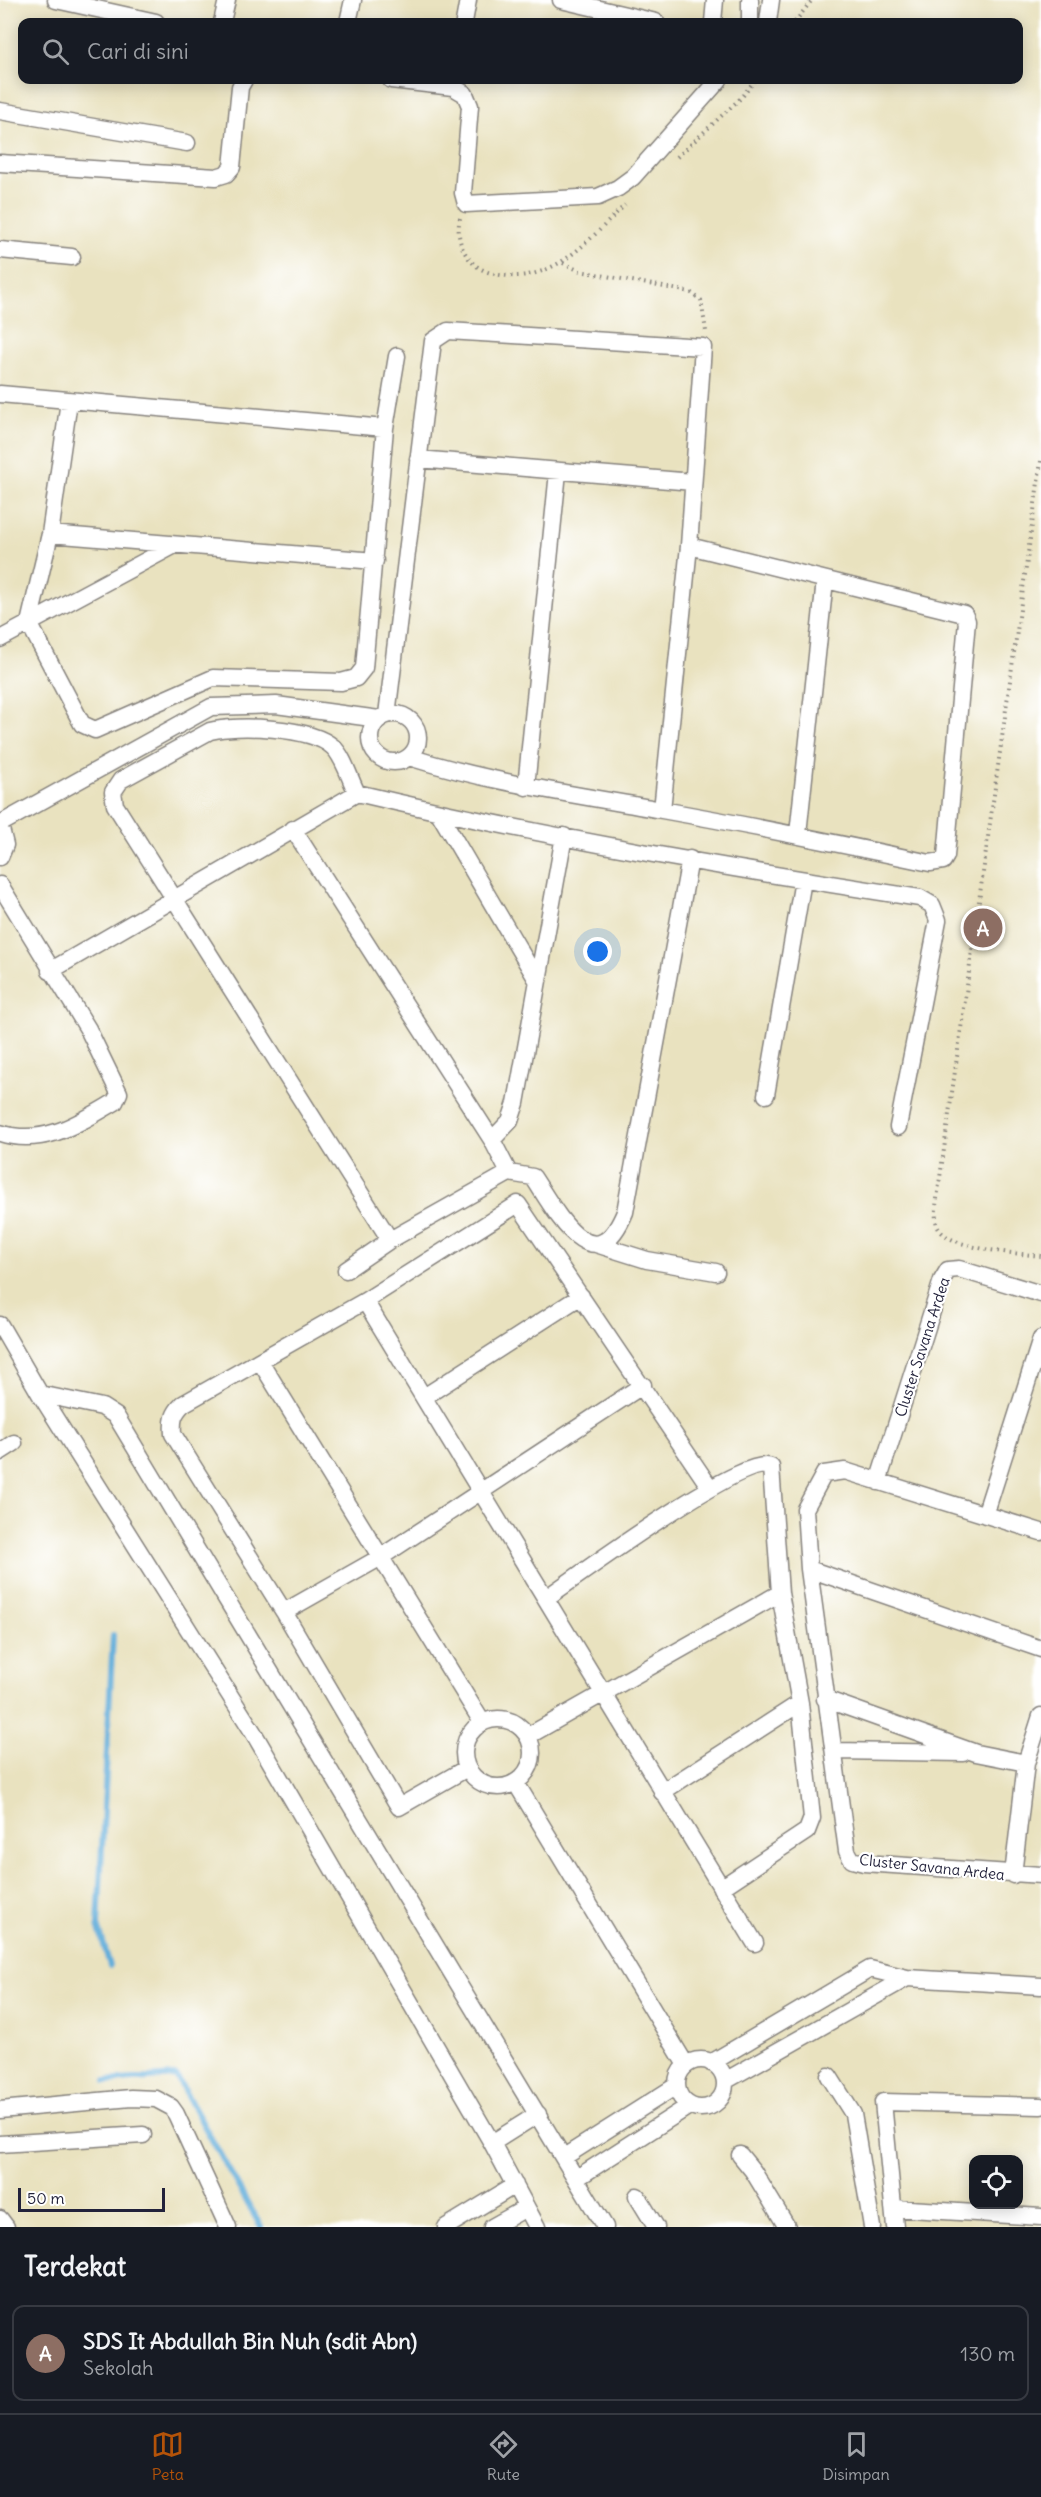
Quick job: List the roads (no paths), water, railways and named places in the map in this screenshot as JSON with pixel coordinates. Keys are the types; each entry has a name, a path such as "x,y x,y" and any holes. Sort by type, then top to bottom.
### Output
{"street":[{"path":"56,0 110,6 144,18"},
{"path":"223,18 227,0"},
{"path":"349,18 352,0"},
{"path":"465,18 468,0"},
{"path":"561,0 639,18"},
{"path":"713,18 715,0"},
{"path":"750,0 750,18"},
{"path":"769,18 771,0"},
{"path":"0,163 216,177 226,174 232,167 242,84"},
{"path":"426,84 453,87 465,94 470,106 463,193 466,204 598,197 618,188 633,177 715,84"},
{"path":"0,111 187,142"},
{"path":"0,250 72,257"},
{"path":"662,810 689,546 703,347 448,331 433,341 383,717 370,735 375,753 391,762 409,757 464,774 526,787 798,834 930,863 943,861 946,856 967,621 964,614 689,546"},
{"path":"69,401 50,534 29,623 82,723 94,730 213,678 341,682 356,678 364,668 386,428 397,356"},
{"path":"0,394 386,428"},
{"path":"418,459 693,482"},
{"path":"526,787 558,472"},
{"path":"50,534 375,561"},
{"path":"0,639 175,545"},
{"path":"798,834 825,580"},
{"path":"0,857 5,845 0,825 211,707 276,705 383,717 406,717 417,732 418,741 409,757"},
{"path":"357,793 334,748 321,740 308,735 226,727 210,731 121,780 113,792 115,805 172,899 390,1240"},
{"path":"50,971 357,793 439,813 690,860 920,898 932,905 938,920 898,1127"},
{"path":"439,813 537,980"},
{"path":"293,829 492,1140 509,1173"},
{"path":"492,1140 510,1121 516,1103 564,836"},
{"path":"596,1244 609,1239 618,1229 625,1212 690,860"},
{"path":"766,1095 802,880"},
{"path":"0,885 50,971 88,1029 118,1089 115,1102 56,1134 22,1137 0,1133"},
{"path":"346,1270 390,1240 509,1173 533,1177 567,1229 578,1239 647,1260 716,1272"},
{"path":"467,1768 399,1807 284,1612 173,1434 172,1422 175,1412 183,1404 365,1301 518,1204 710,1486"},
{"name":"Cluster Savana Ardea","path":"878,1482 942,1280 948,1270 959,1269 1041,1294"},
{"path":"424,1397 581,1296"},
{"path":"365,1301 482,1490 601,1693 755,1943"},
{"path":"0,1325 40,1394 253,1732 492,2142 537,2227"},
{"path":"985,1515 1041,1338"},
{"path":"260,1361 482,1722"},
{"path":"284,1612 381,1557 643,1385"},
{"path":"40,1394 102,1407 116,1416 605,2227"},
{"path":"546,1598 710,1486 759,1464 771,1467 780,1593 800,1702 811,1825 807,1831 721,1888"},
{"name":"Cluster Savana Ardea","path":"1041,1532 845,1471 824,1474 806,1509 809,1569 825,1700 847,1851 852,1860 864,1863 1013,1875 1041,1875"},
{"path":"809,1569 1041,1649"},
{"path":"528,1737 601,1693 780,1593"},
{"path":"825,1700 976,1753 1026,1763"},
{"path":"662,1792 800,1702"},
{"name":"Cluster Savana Ardea","path":"1013,1875 1026,1763 1041,1716"},
{"path":"499,1719 516,1724 528,1737 532,1754 528,1770 516,1783 497,1787 479,1782 467,1768 464,1750 469,1734 482,1722 499,1719"},
{"path":"834,1752 976,1753"},
{"path":"516,1783 686,2065"},
{"path":"711,2063 870,1969 908,1978 1041,1986"},
{"path":"725,2081 908,1978"},
{"path":"701,2060 719,2069 725,2081 722,2096 712,2106 704,2108 689,2106 678,2094 677,2078 686,2065 701,2060"},
{"path":"830,2076 853,2114 872,2227"},
{"path":"564,2157 676,2086"},
{"path":"0,2110 131,2098 156,2099 171,2107 176,2114 228,2227"},
{"path":"895,2227 883,2102 1041,2106"},
{"path":"577,2178 689,2106"},
{"path":"492,2142 538,2114"},
{"path":"0,2144 143,2135"},
{"path":"740,2155 753,2171 787,2227"},
{"path":"446,2227 515,2185"},
{"path":"637,2196 656,2227"},
{"path":"492,2227 526,2208"},
{"path":"893,2208 1041,2217"},
{"path":"0,2219 6,2227"}],"waterway":[{"path":"110,1966 98,1925 113,1635"},
{"path":"106,2081 176,2076 261,2227"}],"place":[{"name":"SDS It Abdullah Bin Nuh (sdit Abn)","path":"983,928"}]}
